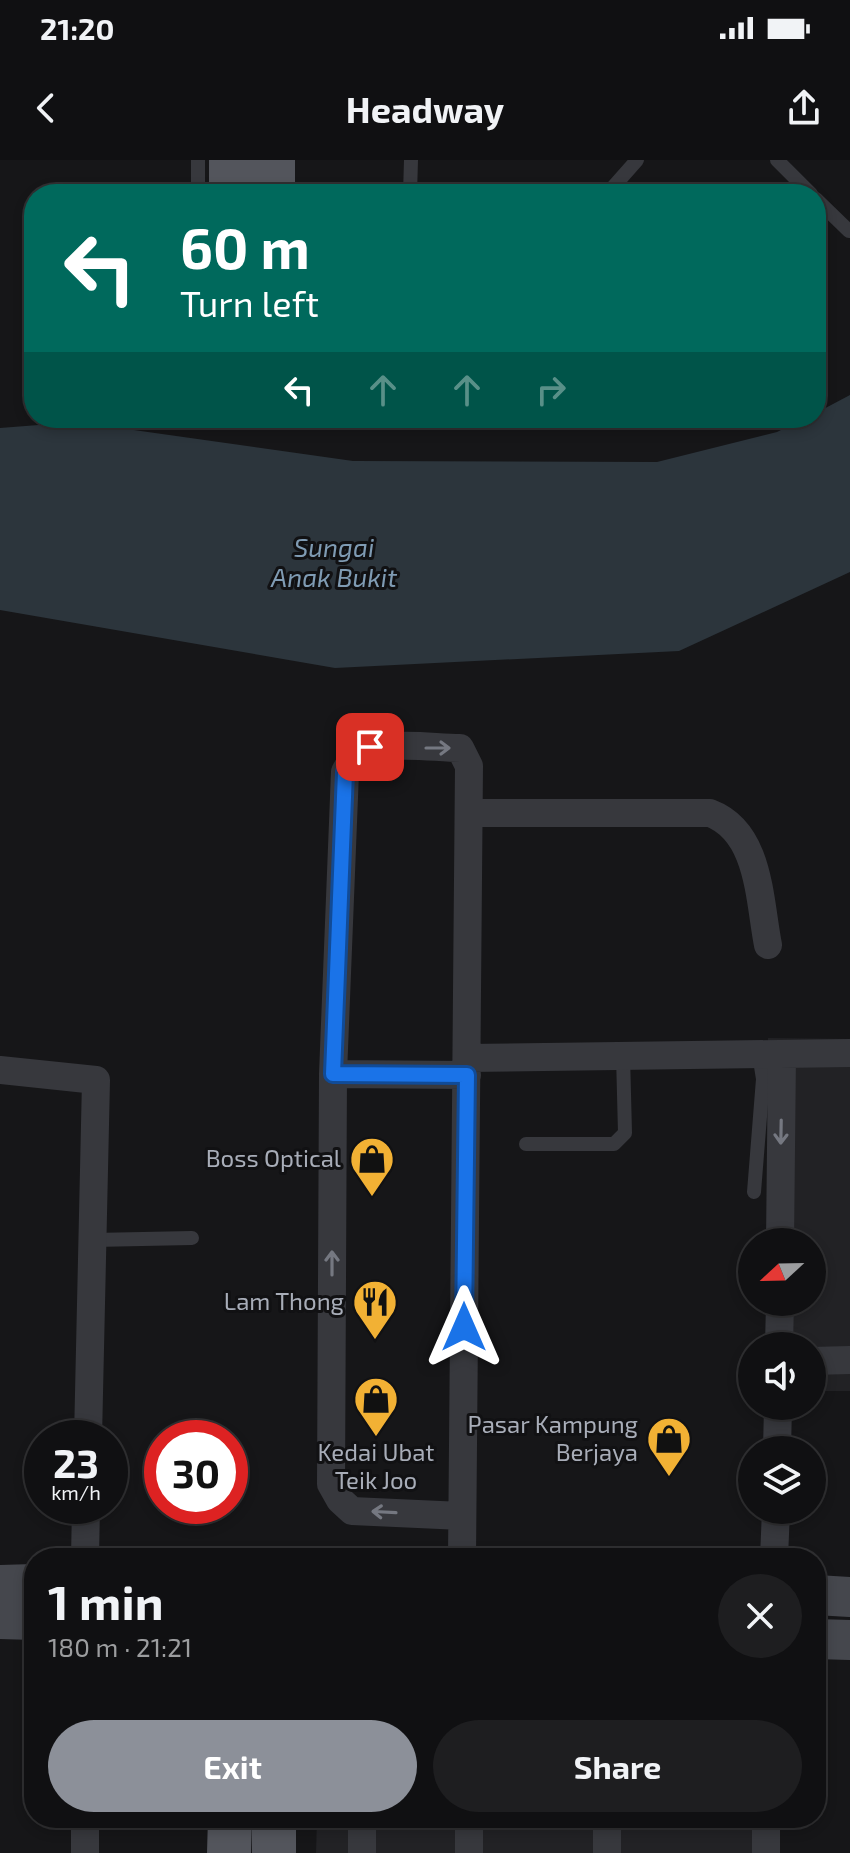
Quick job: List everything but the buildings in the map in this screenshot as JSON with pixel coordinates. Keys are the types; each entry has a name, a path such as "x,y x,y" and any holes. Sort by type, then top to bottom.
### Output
{"main road":[{"path":"231,160 231,184"},
{"path":"273,160 273,184"},
{"path":"0,1585 24,1584"},
{"path":"826,1596 850,1597"},
{"path":"0,1619 24,1620"},
{"path":"826,1639 850,1640"},
{"path":"229,1853 230,1828"},
{"path":"274,1828 274,1853"}],"street":[{"path":"462,1516 352,1511 340,1500 331,1484 333,1074 345,772 351,758 370,747 460,748 469,766 462,1548"},
{"path":"470,813 710,813 727,820 740,834 751,855 768,945"},
{"path":"333,1074 623,1055 850,1053"},
{"path":"771,1054 779,1228"},
{"path":"0,1070 96,1080 88,1420"},
{"path":"826,1361 850,1360"},
{"path":"85,1548 86,1524"},
{"path":"774,1548 775,1524"},
{"path":"85,1828 85,1853"},
{"path":"362,1828 362,1853"},
{"path":"469,1828 469,1853"},
{"path":"607,1828 607,1853"},
{"path":"766,1828 766,1853"}],"lane":[{"path":"198,160 198,184"},
{"path":"410,184 411,160"},
{"path":"616,184 637,160"},
{"path":"777,160 801,184"},
{"path":"826,209 849,231"},
{"path":"754,1192 763,1079 771,1054"},
{"path":"526,1144 614,1144 625,1133 623,1055"},
{"path":"93,1240 192,1238"}],"shaded area":[{"path":"768,1038 850,1039 850,1391 826,1391 826,1332 768,1332 768,1316 826,1316 826,1228 768,1228"},
{"path":"317,1828 756,1828 756,1853 316,1853"}],"water":[{"name":"Sungai Anak Bukit","path":"850,395 850,572 679,651 335,668 0,610 0,428 119,428 353,461 657,462 785,428 826,428 826,408"}],"place":[{"name":"Boss Optical","path":"372,1198"},
{"name":"Lam Thong","path":"375,1341"},
{"name":"Kedai Ubat Teik Joo","path":"376,1438"},
{"name":"Pasar Kampung Berjaya","path":"669,1478"}],"route":[{"path":"370,747 351,758 345,772 333,1074 467,1075 464,1327"}]}
